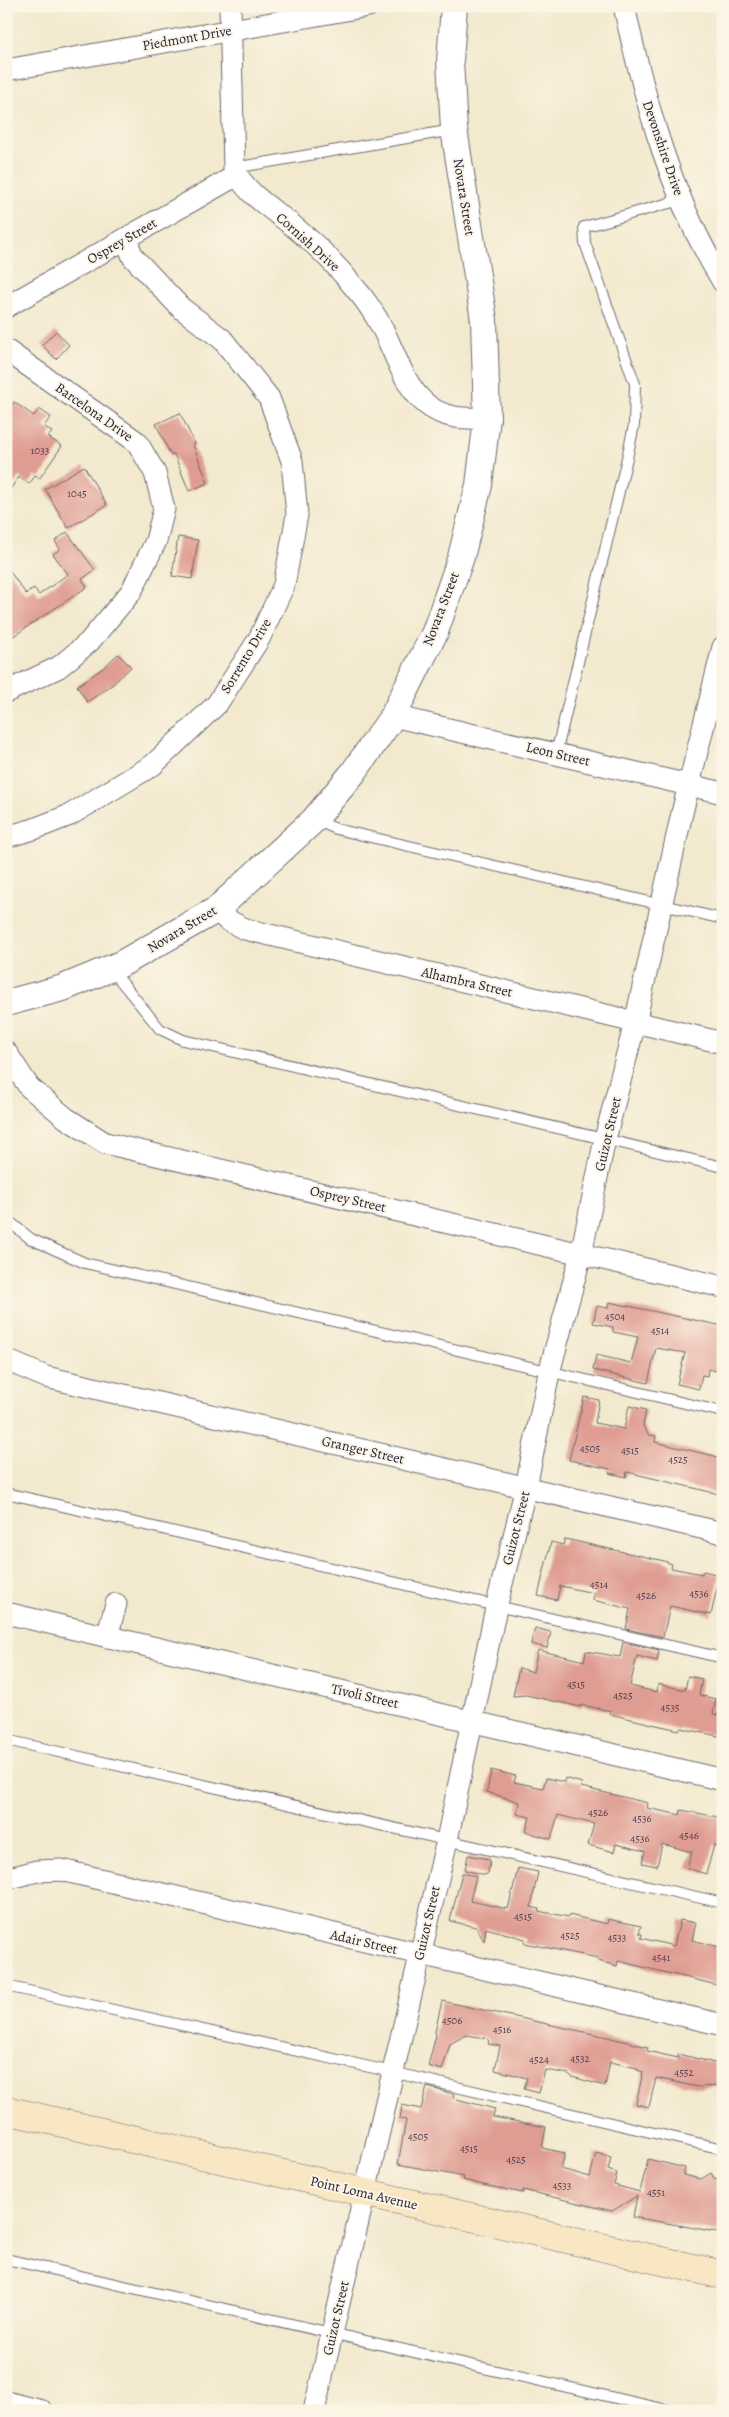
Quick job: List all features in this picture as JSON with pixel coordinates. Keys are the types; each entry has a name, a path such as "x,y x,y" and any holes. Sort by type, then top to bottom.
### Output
{"main road":[{"name":"Point Loma Avenue","path":"6,2110 723,2275"}],"street":[{"path":"230,6 235,172"},
{"name":"Piedmont Drive","path":"6,70 368,6"},
{"name":"Novara Street","path":"6,1003 63,988 111,969 216,910 314,820 353,772 392,716 435,632 461,557 479,485 487,418 484,320 454,129 450,61 454,6"},
{"name":"Devonshire Drive","path":"624,6 642,85 680,200 702,249 723,282"},
{"name":"Osprey Street","path":"6,307 126,239 235,172"},
{"name":"Cornish Drive","path":"235,172 262,201 329,257 356,289 379,322 408,381 426,404 442,414 460,419 487,418"},
{"name":"Sorrento Drive","path":"6,837 34,829 70,815 153,765 217,704 260,639 284,585 297,515 292,461 269,398 222,339 181,308 133,257 126,239"},
{"name":"Barcelona Drive","path":"6,350 137,442 155,473 164,509 156,541 131,592 89,642 59,667 6,692"},
{"name":"Guizot Street","path":"314,2411 447,1840 496,1608 526,1487 549,1373 581,1254 605,1139 636,1023 689,785 723,647"},
{"name":"Leon Street","path":"392,716 723,793"},
{"name":"Alhambra Street","path":"216,910 227,920 245,930 723,1043"},
{"name":"Osprey Street","path":"6,1052 30,1087 66,1118 105,1143 723,1287"},
{"name":"Granger Street","path":"6,1360 46,1377 723,1533"},
{"path":"108,1637 116,1604"},
{"name":"Tivoli Street","path":"6,1613 723,1780"},
{"name":"Adair Street","path":"6,1879 37,1871 61,1870 723,2025"},
{"path":"6,2402 42,2411"}],"lane":[{"path":"235,172 454,129"},
{"path":"556,754 622,477 635,411 634,384 585,243 584,227 680,200"},
{"path":"314,820 336,829 723,919"},
{"path":"111,969 160,1029 183,1040 723,1167"},
{"path":"6,1220 31,1239 85,1263 549,1373 723,1412"},
{"path":"6,1492 496,1608 723,1658"},
{"path":"6,1740 723,1903"},
{"path":"6,1986 392,2072 723,2149"},
{"path":"6,2259 672,2411"}],"building":[{"path":"56,331 69,345 56,359 42,345"},
{"path":"14,402 34,416 39,409 51,417 44,426 52,432 48,437 62,446 39,479 36,475 29,484 19,477 6,495 6,413"},
{"path":"180,413 195,444 193,445 208,483 189,491 174,454 171,456 156,424"},
{"path":"84,466 107,505 68,528 45,489"},
{"path":"67,532 95,570 82,579 87,587 6,641 6,566 26,594 34,588 39,595 68,574 53,554 60,549 55,541"},
{"path":"178,537 198,540 192,579 172,576"},
{"path":"118,654 131,667 113,684 87,702 77,686 103,668"},
{"path":"609,1302 723,1326 723,1340 716,1371 708,1369 707,1376 702,1375 699,1389 677,1384 685,1353 656,1348 648,1383 593,1370 596,1355 631,1363 638,1337 613,1332 613,1327 593,1323 597,1306 608,1308"},
{"path":"584,1397 599,1400 595,1423 624,1429 629,1406 646,1410 643,1426 649,1435 656,1436 655,1442 723,1458 723,1495 627,1472 626,1477 609,1473 610,1469 569,1460"},
{"path":"565,1539 664,1561 672,1564 671,1568 702,1574 703,1571 720,1575 711,1615 670,1606 663,1637 626,1629 630,1609 593,1600 594,1593 560,1586 557,1600 538,1596 551,1542 563,1545"},
{"path":"535,1628 551,1632 547,1648 531,1644"},
{"path":"623,1642 659,1650 657,1661 637,1656 630,1686 657,1692 658,1684 685,1690 688,1676 702,1679 699,1695 716,1699 713,1714 723,1716 723,1737 652,1724 610,1714 611,1711 581,1705 581,1707 526,1695 513,1696 519,1668 533,1672 538,1650 584,1661 586,1651 620,1657"},
{"path":"491,1770 516,1776 514,1782 543,1788 546,1778 564,1782 565,1778 582,1783 581,1787 648,1803 647,1808 680,1815 681,1810 723,1818 723,1847 714,1845 706,1874 687,1868 692,1852 662,1844 657,1866 642,1863 645,1851 616,1844 614,1852 588,1845 594,1824 558,1815 551,1839 537,1835 526,1831 530,1817 517,1814 519,1802 487,1792"},
{"path":"468,1855 489,1859 488,1873 485,1875 465,1870"},
{"path":"518,1868 538,1872 531,1907 539,1909 538,1911 569,1917 569,1915 607,1924 608,1919 641,1926 639,1933 642,1934 641,1938 674,1946 680,1920 696,1923 692,1940 723,1948 723,1961 717,1985 618,1961 617,1966 598,1961 598,1958 524,1943 525,1939 486,1928 484,1941 476,1927 450,1921 462,1873 476,1876 470,1901 508,1909"},
{"path":"442,2001 648,2047 647,2051 678,2058 678,2054 723,2065 723,2086 698,2087 656,2078 649,2107 636,2104 643,2072 637,2070 637,2068 610,2062 605,2086 572,2077 569,2074 545,2070 539,2093 524,2089 527,2078 495,2070 500,2046 488,2044 489,2041 486,2038 466,2035 450,2044 442,2070 428,2066"},
{"path":"427,2087 454,2094 453,2098 495,2109 493,2117 546,2127 542,2148 565,2153 561,2169 590,2177 596,2153 611,2157 608,2170 617,2173 614,2185 640,2192 648,2159 685,2168 683,2175 701,2179 711,2173 714,2178 723,2180 723,2204 717,2232 633,2217 637,2196 612,2211 523,2190 523,2193 483,2185 463,2180 464,2177 398,2164 406,2120 400,2119 402,2105 421,2109"}]}
